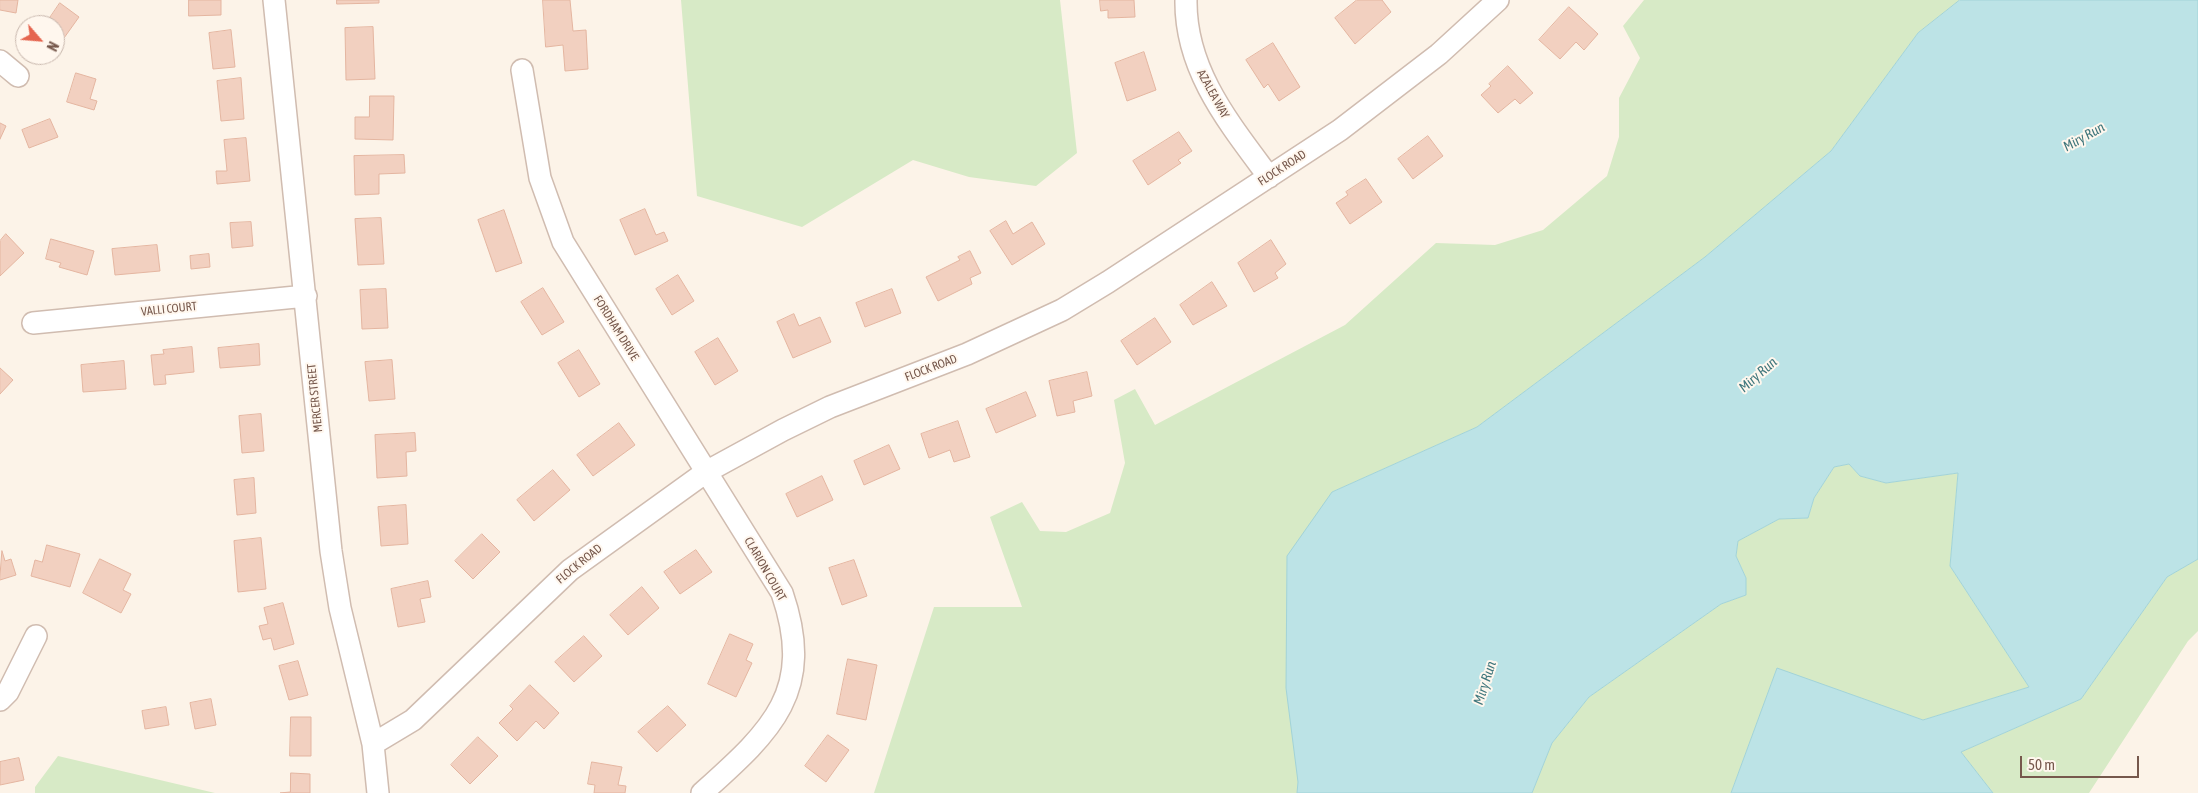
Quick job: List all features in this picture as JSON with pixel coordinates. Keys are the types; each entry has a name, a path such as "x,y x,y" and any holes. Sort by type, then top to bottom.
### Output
{"street":[{"name":"MERCER STREET","path":"274,0 331,551 340,608 373,744 378,793"},
{"name":"AZALEA WAY","path":"1186,0 1189,39 1209,91 1269,177"},
{"name":"FLOCK ROAD","path":"373,744 413,720 570,570 617,534 706,472 830,407 968,354 1062,310 1340,130 1400,86 1439,54 1498,0"},
{"path":"0,60 18,76"},
{"name":"FORDHAM DRIVE","path":"522,70 540,178 563,242 706,472"},
{"name":"VALLI COURT","path":"33,323 306,296"},
{"name":"CLARION COURT","path":"702,793 752,748 768,730 780,709 788,688 793,665 794,640 790,616 782,593 706,472"},
{"path":"0,700 8,692 36,636"}],"green space":[{"path":"681,0 1060,0 1077,153 1036,186 969,177 913,160 802,227 697,196"},
{"path":"1644,0 1960,0 1918,33 1831,151 1705,257 1477,427 1332,492 1297,793 874,793 934,607 1022,607 990,517 1022,502 1040,531 1066,532 1110,513 1125,463 1114,400 1135,389 1155,425 1345,325 1436,243 1495,245 1543,230 1607,176 1619,137 1619,98 1640,58 1623,26"},
{"path":"1849,464 1860,476 1886,483 1958,473 1950,566 2029,687 1923,720 1777,669 1731,793 1532,793 1552,743 1589,697 1721,604 1746,595 1746,578 1736,556 1738,541 1779,519 1808,518 1814,498 1834,467"},
{"path":"2198,559 2198,631 2188,641 2089,793 1993,793 1961,752 2081,699 2167,577"},
{"path":"58,756 215,793 35,793 35,787"}],"water":[{"name":"Miry Run","path":"1960,0 2198,0 2198,559 2167,577 2081,699 1961,752 1993,793 1731,793 1777,668 1923,720 2029,687 1950,566 1958,473 1886,483 1860,476 1849,464 1834,467 1814,498 1808,518 1779,519 1738,541 1736,556 1746,578 1746,595 1721,604 1589,697 1552,743 1532,793 1297,793 1298,782 1286,688 1287,556 1332,492 1477,427 1705,257 1831,151 1918,33"}],"building":[{"path":"0,0 18,0 16,13 0,10"},
{"path":"189,0 221,0 221,15 189,16"},
{"path":"337,0 379,0 379,3 337,4"},
{"path":"543,0 570,0 573,31 586,30 588,69 565,71 563,45 546,47"},
{"path":"1100,0 1134,0 1135,17 1108,18 1108,10 1101,11"},
{"path":"1357,0 1382,0 1391,12 1355,44 1335,18"},
{"path":"60,3 79,17 65,37 65,15 52,15"},
{"path":"1569,7 1598,34 1584,50 1576,42 1560,59 1539,40"},
{"path":"373,27 375,79 346,80 345,28"},
{"path":"231,30 235,67 213,69 209,33"},
{"path":"1273,43 1300,87 1279,101 1268,84 1264,88 1246,60"},
{"path":"1144,52 1156,90 1127,101 1115,63"},
{"path":"1508,66 1533,93 1520,104 1515,99 1498,113 1481,95 1491,86 1489,84"},
{"path":"76,73 96,79 90,99 97,101 94,110 67,102"},
{"path":"241,78 244,119 221,121 217,81"},
{"path":"370,96 394,96 393,140 355,139 355,117 369,117"},
{"path":"50,119 58,137 29,148 22,130"},
{"path":"0,123 6,126 0,139"},
{"path":"1179,132 1192,151 1178,160 1181,163 1148,185 1133,161"},
{"path":"1428,136 1443,156 1413,179 1398,159"},
{"path":"246,138 250,181 217,184 216,171 227,171 224,140"},
{"path":"404,155 405,173 379,174 379,194 355,195 354,156"},
{"path":"1366,179 1382,202 1350,224 1336,203 1348,195 1346,192"},
{"path":"645,209 656,235 664,232 668,241 635,255 620,220"},
{"path":"504,210 522,263 496,272 478,220"},
{"path":"381,218 384,264 358,265 355,219"},
{"path":"1006,221 1013,234 1032,222 1045,244 1012,265 990,231"},
{"path":"251,222 253,246 232,248 230,223"},
{"path":"6,234 24,253 0,276 0,241"},
{"path":"51,239 94,251 87,275 59,267 61,263 46,259"},
{"path":"1271,240 1286,264 1275,273 1278,278 1254,292 1238,263"},
{"path":"157,245 160,271 115,275 112,249"},
{"path":"970,251 981,273 970,278 972,284 938,301 926,277 960,260 958,257"},
{"path":"209,254 210,267 191,269 190,256"},
{"path":"678,275 694,301 672,315 656,289"},
{"path":"1212,282 1227,306 1193,325 1180,305"},
{"path":"543,288 564,322 542,335 521,302"},
{"path":"386,289 388,328 362,329 360,290"},
{"path":"892,289 901,313 865,327 856,303"},
{"path":"794,314 799,326 820,317 831,342 793,358 777,322"},
{"path":"1155,318 1171,342 1137,365 1121,341"},
{"path":"718,338 738,371 715,385 695,352"},
{"path":"259,344 260,365 220,368 218,348"},
{"path":"192,347 194,372 165,375 166,384 154,385 151,355 164,354 163,350"},
{"path":"579,350 600,384 579,397 558,363"},
{"path":"392,360 395,399 369,401 365,362"},
{"path":"124,361 126,389 83,392 81,365"},
{"path":"0,368 13,380 0,394"},
{"path":"1087,372 1092,396 1073,401 1075,412 1057,416 1049,381"},
{"path":"1026,392 1036,416 996,433 986,409"},
{"path":"261,414 264,451 242,453 239,416"},
{"path":"958,421 970,457 954,462 950,450 929,458 921,434"},
{"path":"619,423 635,445 593,476 577,455"},
{"path":"415,433 416,451 406,452 407,476 377,478 375,435"},
{"path":"889,445 900,469 864,485 854,461"},
{"path":"553,470 570,490 534,521 517,500"},
{"path":"822,476 833,500 797,517 786,494"},
{"path":"254,478 256,513 237,515 234,480"},
{"path":"406,505 408,544 381,546 378,507"},
{"path":"482,534 500,552 473,579 455,561"},
{"path":"261,538 266,589 238,592 234,541"},
{"path":"47,545 80,554 70,587 31,576 35,560 42,562"},
{"path":"696,550 712,572 680,594 664,572"},
{"path":"2,551 5,561 11,559 16,575 0,580"},
{"path":"100,559 131,574 123,590 131,594 121,613 83,593"},
{"path":"854,560 867,596 842,605 829,568"},
{"path":"428,581 431,597 420,599 425,622 398,627 391,589"},
{"path":"642,587 659,608 628,635 610,615"},
{"path":"283,603 294,644 274,650 271,638 263,640 259,626 268,624 264,608"},
{"path":"730,634 753,644 746,660 752,663 736,697 708,684"},
{"path":"584,636 602,656 574,682 555,662"},
{"path":"848,659 877,665 866,720 837,714"},
{"path":"298,661 308,695 289,700 279,666"},
{"path":"530,685 559,713 544,729 536,721 517,741 499,723 513,709 510,706"},
{"path":"211,699 216,725 195,729 190,703"},
{"path":"668,706 686,725 657,752 638,732"},
{"path":"166,707 169,725 145,729 142,711"},
{"path":"291,717 311,717 311,756 290,756"},
{"path":"828,735 849,750 826,782 805,766"},
{"path":"478,737 498,756 470,784 451,765"},
{"path":"19,758 24,780 0,785 0,762"},
{"path":"592,762 622,767 618,785 626,786 625,793 594,793 595,785 588,784"},
{"path":"291,773 310,774 310,793 280,793 290,792"}]}
